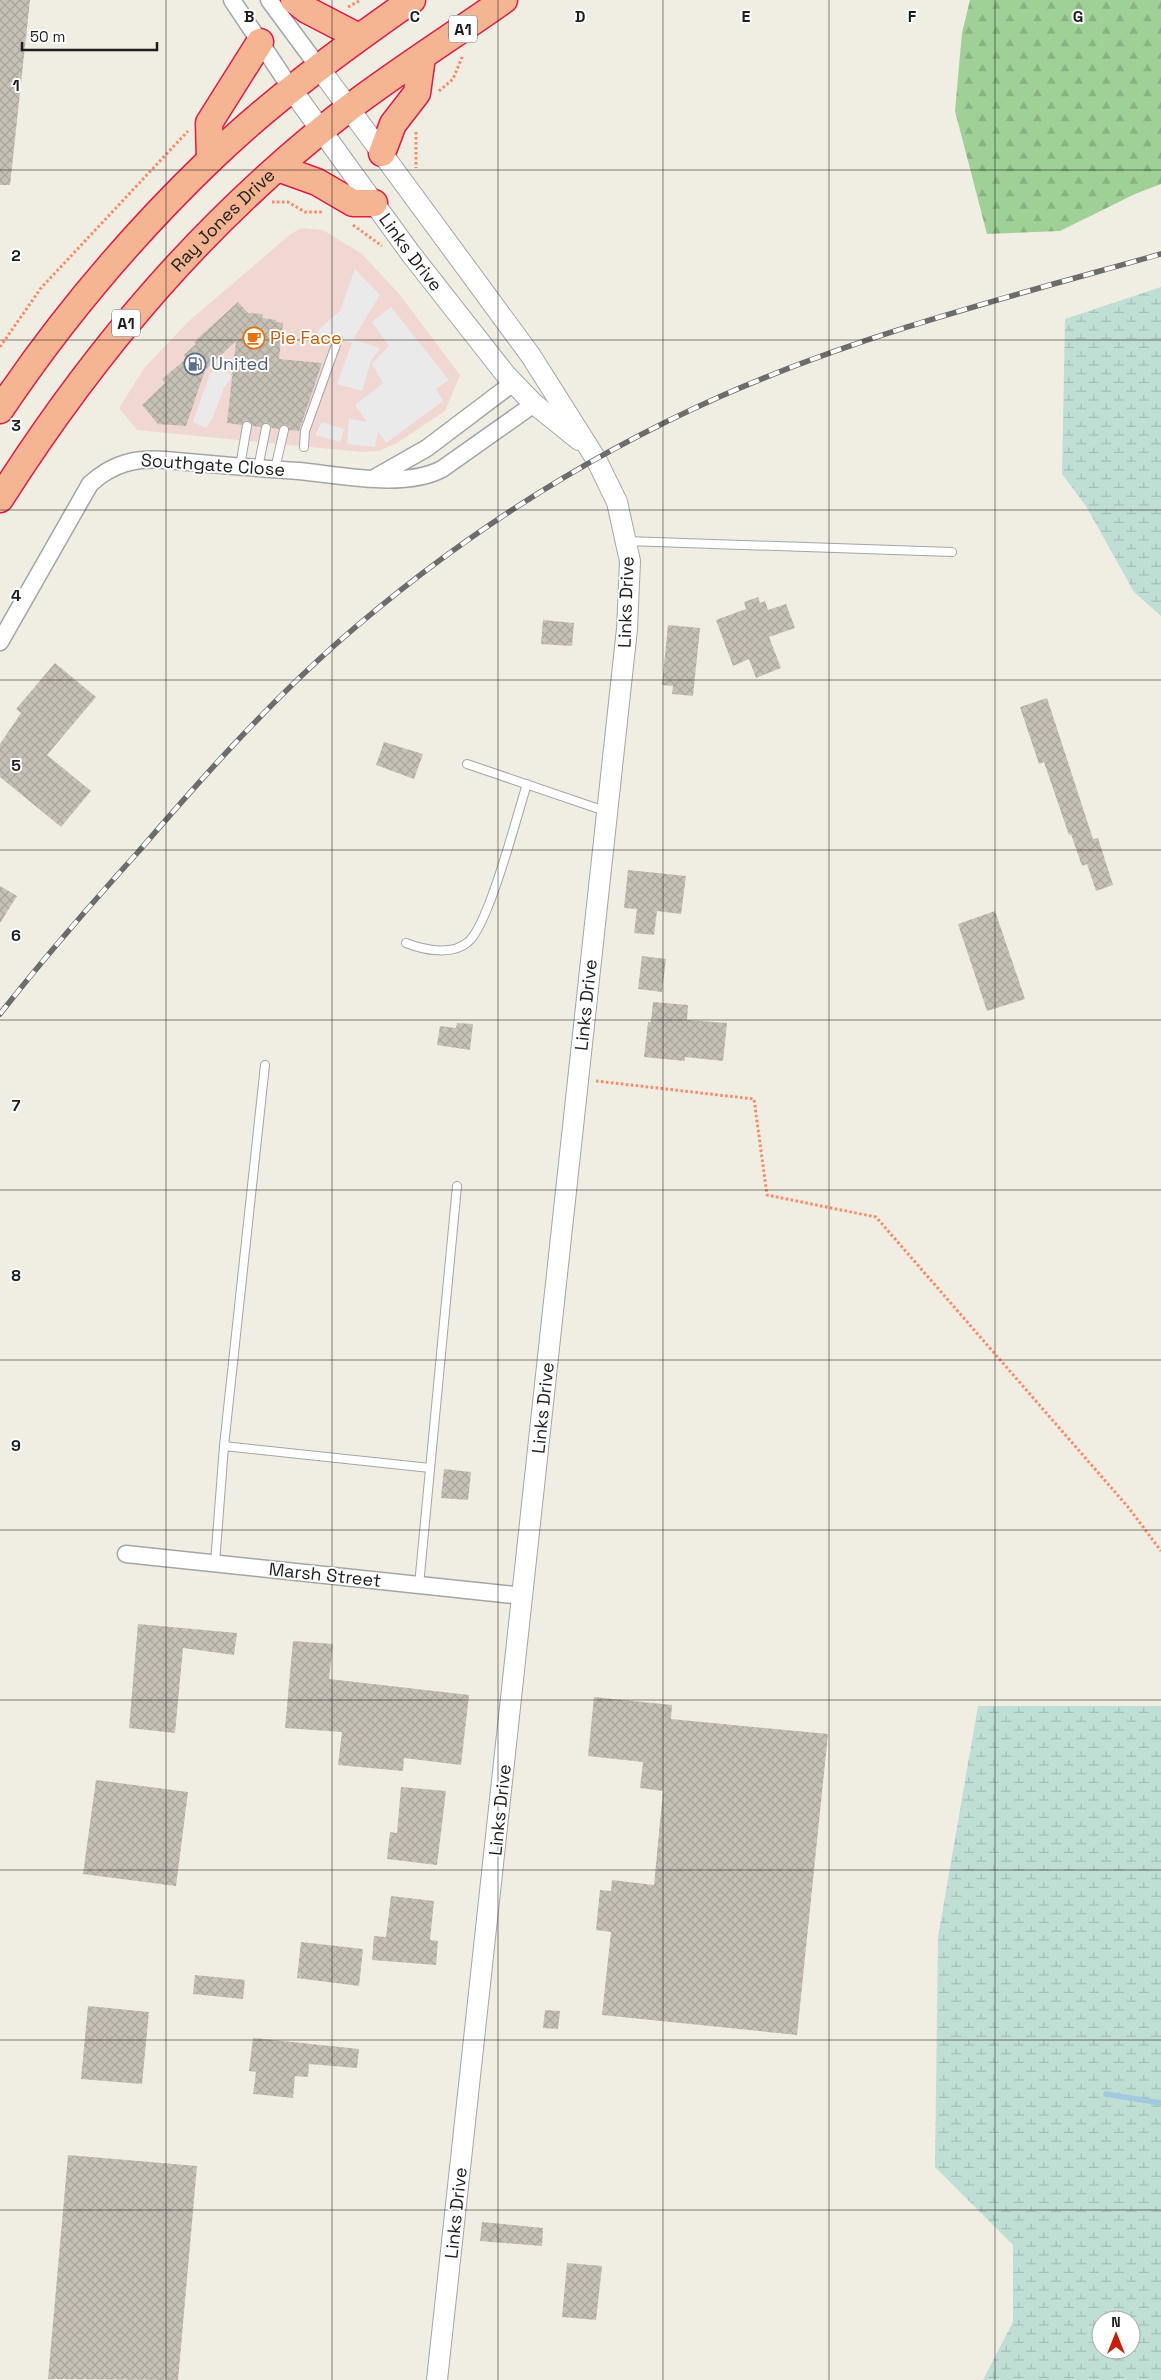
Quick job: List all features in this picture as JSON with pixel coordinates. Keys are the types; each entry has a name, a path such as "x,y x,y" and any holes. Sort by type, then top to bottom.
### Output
{"highway":[{"path":"294,0 324,19 359,37"},
{"path":"0,410 43,349 109,266 138,233 210,160 292,90 359,37 412,0"},
{"name":"Ray Jones Drive","path":"0,499 39,438 122,327 173,269 243,199 349,108 504,0"},
{"path":"210,160 209,123 260,42"},
{"path":"382,153 393,124 417,93 422,57"},
{"path":"278,168 317,182 353,203 374,203"}],"street":[{"path":"232,0 292,90"},
{"path":"269,0 320,69"},
{"name":"Links Drive","path":"320,69 543,375 613,492 630,561 629,606 437,2380"},
{"name":"Links Drive","path":"292,90 411,254 513,383 534,404 585,444"},
{"path":"374,478 427,448 513,383 543,375"},
{"path":"534,404 543,375"},
{"name":"Southgate Close","path":"0,642 90,484 99,476 120,464 139,459 374,478 412,478 431,475 534,404"},
{"name":"Marsh Street","path":"126,1554 523,1596"}],"lane":[{"path":"304,447 305,431 338,338"},
{"path":"240,466 247,426"},
{"path":"258,468 266,428"},
{"path":"275,470 284,430"},
{"path":"626,541 952,552"},
{"path":"467,764 607,811"},
{"path":"406,943 443,950 456,950 469,942 484,919 527,784"},
{"path":"215,1563 224,1446 265,1066"},
{"path":"419,1585 457,1186"},
{"path":"224,1446 430,1468"}],"path":[{"path":"324,19 332,5 339,8 348,7 361,0"},
{"path":"0,347 41,288 189,129"},
{"path":"243,199 288,202 305,212 327,212"},
{"path":"349,221 372,241 385,248 411,254"},
{"path":"578,1080 754,1099 767,1195 876,1217 1128,1508 1161,1551"}],"shaded area":[{"path":"302,228 323,230 362,254 400,295 460,375 445,411 397,443 379,451 362,452 137,430 119,408 145,367 189,321 292,233"},
{"path":"355,269 380,295 353,339 380,348 371,361 362,391 337,384 352,343 338,339 329,345 317,331 340,311"},
{"path":"391,307 449,380 436,389 443,401 386,443 378,431 375,447 347,444 349,419 367,422 355,405 383,383 372,364 389,346 372,322"},
{"path":"218,366 232,376 224,388 213,417 206,428 193,422 210,374"},
{"path":"322,422 344,429 340,442 315,435"}],"green space":[{"path":"970,0 1161,0 1161,184 1135,194 1060,231 987,234 955,111 962,33"},
{"path":"1161,287 1161,616 1134,592 1086,506 1062,474 1065,319"},
{"path":"978,1706 1161,1706 1161,2380 983,2380 1013,2322 1013,2245 935,2167 938,1937"}],"building":[{"path":"0,0 30,0 10,185 0,185"},
{"path":"238,302 248,313 263,314 262,318 283,323 279,359 322,363 299,431 289,430 285,424 279,429 272,428 267,422 261,427 253,426 247,420 242,425 227,423 236,341 205,370 186,426 158,424 142,405 165,383 162,379 187,358 184,355 196,344 194,342"},
{"path":"758,597 760,603 765,601 768,610 786,604 795,628 769,637 781,668 756,678 749,659 733,666 716,620 746,609 744,602"},
{"path":"543,620 574,623 572,646 541,644"},
{"path":"668,625 700,628 693,696 672,694 673,686 662,685"},
{"path":"55,663 96,697 47,755 91,791 61,827 0,777 0,744 21,713 16,709"},
{"path":"1047,698 1093,839 1098,838 1113,885 1096,891 1087,864 1082,866 1071,834 1069,835 1044,762 1039,764 1020,707"},
{"path":"384,742 423,754 414,779 376,765"},
{"path":"628,870 686,876 681,914 657,911 654,935 634,933 637,909 624,908"},
{"path":"0,886 17,896 0,923"},
{"path":"995,911 1025,999 987,1011 958,924"},
{"path":"642,956 666,959 662,992 638,989"},
{"path":"653,1002 688,1005 687,1020 727,1023 723,1061 685,1057 685,1061 644,1057 648,1022 651,1022"},
{"path":"457,1023 473,1024 470,1050 437,1045 440,1026 456,1028"},
{"path":"444,1469 471,1472 468,1500 441,1498"},
{"path":"138,1624 237,1633 234,1655 183,1648 175,1733 129,1728"},
{"path":"293,1641 333,1644 329,1679 469,1695 461,1765 404,1758 403,1771 338,1765 342,1732 285,1728"},
{"path":"594,1697 672,1705 671,1719 828,1734 797,2035 602,2015 611,1932 596,1930 600,1890 611,1891 612,1880 654,1885 663,1791 640,1788 643,1762 588,1756"},
{"path":"96,1780 188,1792 176,1886 83,1874"},
{"path":"401,1787 446,1791 437,1865 387,1859 390,1832 397,1833"},
{"path":"391,1896 434,1901 430,1940 438,1941 436,1965 372,1960 374,1936 386,1937"},
{"path":"301,1942 363,1949 359,1986 297,1978"},
{"path":"195,1975 245,1980 243,1999 193,1994"},
{"path":"88,2006 149,2012 142,2084 81,2079"},
{"path":"545,2010 560,2011 558,2029 543,2028"},
{"path":"253,2038 359,2049 357,2068 309,2064 308,2077 295,2076 293,2098 253,2094 256,2072 249,2071"},
{"path":"68,2155 197,2166 178,2380 48,2379"},
{"path":"482,2222 543,2228 542,2246 480,2241"},
{"path":"567,2263 602,2266 596,2320 562,2317"}],"waterway":[{"path":"1106,2094 1161,2103"}],"railway":[{"path":"0,1014 68,931 186,797 284,693 336,644 380,607 471,538 518,506 567,476 667,421 773,374 882,335 993,301 1161,254"}],"place":[{"name":"Pie Face","path":"254,338"},
{"name":"United","path":"195,364"}]}
